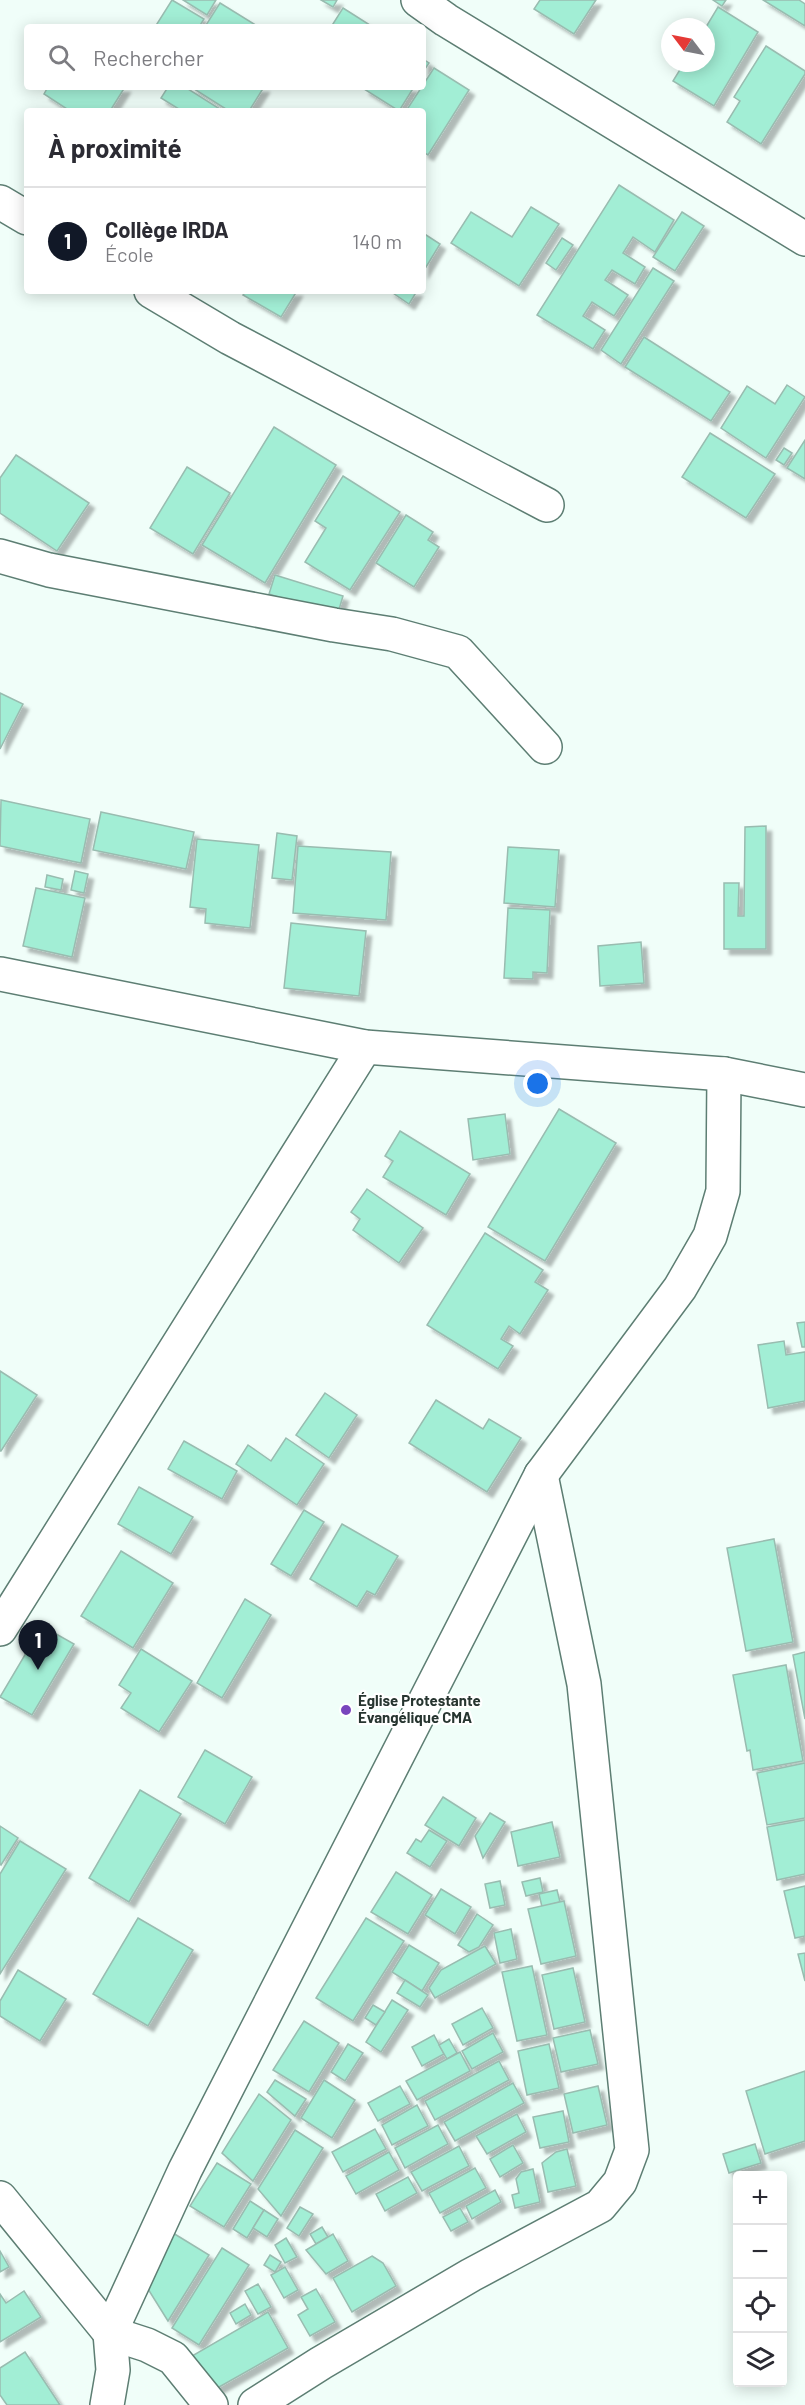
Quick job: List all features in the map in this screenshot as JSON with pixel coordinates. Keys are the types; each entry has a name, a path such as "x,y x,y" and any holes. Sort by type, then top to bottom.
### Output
{"street":[{"path":"418,0 446,20 805,239"},
{"path":"0,202 24,216"},
{"path":"156,294 230,338 547,506"},
{"path":"0,556 60,572 334,625 392,634 458,652 545,747"},
{"path":"0,974 364,1047 724,1074 805,1090"},
{"path":"0,1629 364,1047"},
{"path":"107,2405 113,2370 110,2333 185,2170 542,1475 680,1288 710,1236 723,1191 724,1074"},
{"path":"255,2405 321,2363 471,2275 600,2206 620,2182 632,2151 584,1684 542,1475"},
{"path":"0,2198 110,2333 147,2345 173,2358 211,2405"}],"building":[{"path":"172,0 204,19 201,24 157,24"},
{"path":"183,0 216,0 207,15"},
{"path":"321,0 337,0 333,7"},
{"path":"540,0 596,0 574,34 534,9"},
{"path":"713,0 726,0 722,6"},
{"path":"763,0 799,0 805,4 805,26"},
{"path":"220,3 254,24 207,24"},
{"path":"718,7 758,32 714,106 673,81 678,72 715,72 715,18 711,18"},
{"path":"343,8 368,24 333,24"},
{"path":"766,46 805,71 805,74 761,144 727,122 740,101 734,97"},
{"path":"434,68 469,90 428,155 426,154 426,108 408,108 420,90 426,90 426,80"},
{"path":"46,90 123,90 112,108 65,108 44,94"},
{"path":"166,90 190,90 218,108 177,108 161,98"},
{"path":"196,90 262,90 251,108 224,108"},
{"path":"366,90 412,90 401,108 394,108"},
{"path":"619,185 674,220 655,252 633,237 623,253 645,267 635,284 612,270 605,280 628,295 614,316 592,302 583,316 605,330 593,349 537,315"},
{"path":"531,207 559,224 519,286 451,243 471,212 512,237"},
{"path":"682,212 704,226 675,271 653,257"},
{"path":"426,235 440,244 426,267"},
{"path":"562,238 573,245 556,270 546,263"},
{"path":"653,268 674,281 621,364 601,350"},
{"path":"244,294 295,294 281,317"},
{"path":"394,294 415,294 409,304"},
{"path":"644,337 730,392 711,421 625,367"},
{"path":"787,385 805,397 766,458 721,428 747,386 775,404"},
{"path":"274,427 336,465 265,583 202,545"},
{"path":"710,433 775,474 746,518 682,477"},
{"path":"805,440 805,479 787,468"},
{"path":"784,448 792,453 784,465 776,460"},
{"path":"16,455 89,503 57,551 0,513 0,478"},
{"path":"187,467 230,493 193,554 150,528"},
{"path":"343,476 400,512 350,590 305,562 326,528 315,521"},
{"path":"406,515 433,532 428,540 439,547 414,587 376,563"},
{"path":"275,575 343,596 337,616 269,594"},
{"path":"0,693 23,704 0,749"},
{"path":"1,800 90,819 81,863 0,846"},
{"path":"101,812 194,832 186,869 93,850"},
{"path":"766,826 766,949 724,949 724,883 739,883 738,916 744,916 745,827"},
{"path":"277,833 297,836 292,880 272,878"},
{"path":"197,839 259,845 250,928 205,923 206,909 190,907"},
{"path":"298,846 391,852 386,920 293,913"},
{"path":"508,847 559,850 555,907 504,903"},
{"path":"75,871 88,874 84,893 71,890"},
{"path":"47,875 63,879 61,890 45,887"},
{"path":"36,888 85,898 72,957 23,946"},
{"path":"508,908 550,910 547,973 533,972 533,979 504,978"},
{"path":"291,923 366,931 359,996 284,988"},
{"path":"641,942 644,983 600,986 598,946"},
{"path":"559,1109 616,1143 545,1261 488,1227"},
{"path":"505,1114 510,1154 473,1160 468,1119"},
{"path":"400,1131 470,1174 446,1215 383,1177 393,1161 385,1156"},
{"path":"367,1189 423,1228 399,1263 353,1230 360,1219 351,1212"},
{"path":"485,1233 543,1270 535,1282 548,1290 520,1334 509,1326 501,1339 513,1346 498,1369 427,1325"},
{"path":"805,1322 805,1347 802,1347 797,1323"},
{"path":"784,1341 786,1355 805,1352 805,1401 768,1408 758,1345"},
{"path":"0,1371 37,1395 1,1451 0,1451"},
{"path":"325,1393 357,1415 329,1458 296,1435"},
{"path":"436,1400 483,1429 489,1419 521,1438 487,1492 409,1443"},
{"path":"286,1438 324,1464 297,1505 236,1464 248,1445 271,1461"},
{"path":"184,1441 237,1471 222,1499 168,1469"},
{"path":"139,1487 193,1517 171,1554 118,1524"},
{"path":"304,1510 324,1522 291,1576 271,1564"},
{"path":"342,1524 398,1556 375,1595 367,1591 357,1607 310,1579"},
{"path":"774,1539 793,1642 746,1651 727,1548"},
{"path":"121,1551 173,1583 133,1648 81,1616"},
{"path":"245,1599 271,1615 222,1698 197,1683"},
{"path":"42,1626 74,1644 32,1715 0,1697"},
{"path":"141,1649 192,1681 159,1732 121,1708 131,1693 119,1685"},
{"path":"805,1652 805,1719 793,1655"},
{"path":"786,1665 803,1761 753,1770 750,1750 747,1751 733,1675"},
{"path":"205,1750 252,1777 225,1824 178,1797"},
{"path":"805,1763 805,1818 767,1825 757,1773"},
{"path":"140,1790 181,1814 129,1902 89,1878"},
{"path":"443,1797 476,1818 459,1846 425,1825"},
{"path":"490,1813 505,1822 483,1858 475,1836"},
{"path":"805,1820 805,1874 777,1880 767,1827"},
{"path":"552,1822 560,1857 518,1866 511,1832"},
{"path":"0,1826 18,1838 1,1865 0,1864"},
{"path":"429,1830 447,1841 430,1867 407,1853 416,1839 421,1842"},
{"path":"20,1841 66,1869 0,1974 0,1874"},
{"path":"396,1872 432,1895 408,1934 371,1912"},
{"path":"540,1878 543,1892 526,1896 522,1882"},
{"path":"500,1881 505,1905 490,1908 485,1884"},
{"path":"805,1886 805,1936 795,1938 784,1891"},
{"path":"441,1889 471,1907 455,1934 425,1915"},
{"path":"557,1890 560,1902 542,1907 539,1894"},
{"path":"564,1901 576,1956 541,1964 528,1909"},
{"path":"477,1914 493,1925 479,1947 469,1952 458,1945"},
{"path":"138,1918 193,1950 148,2026 93,1994"},
{"path":"366,1918 404,1941 353,2021 316,1998"},
{"path":"511,1929 517,1959 500,1963 494,1933"},
{"path":"409,1945 439,1963 422,1991 392,1972"},
{"path":"485,1946 496,1964 435,1998 429,1988 441,1970"},
{"path":"805,1953 805,1981 798,1954"},
{"path":"532,1966 547,2035 517,2041 502,1972"},
{"path":"573,1968 585,2022 554,2029 542,1975"},
{"path":"18,1970 66,1999 40,2041 0,2016 0,2001"},
{"path":"405,1980 428,1995 420,2007 397,1993"},
{"path":"392,2000 408,2010 381,2052 366,2042"},
{"path":"373,2005 385,2012 376,2025 365,2018"},
{"path":"482,2008 493,2028 463,2045 452,2024"},
{"path":"304,2021 339,2043 309,2092 273,2070"},
{"path":"590,2030 598,2064 561,2072 553,2038"},
{"path":"493,2033 503,2052 472,2069 462,2051"},
{"path":"434,2035 444,2054 422,2066 412,2047"},
{"path":"449,2039 457,2053 447,2059 439,2045"},
{"path":"348,2044 363,2053 345,2081 331,2072"},
{"path":"549,2044 559,2088 527,2095 518,2051"},
{"path":"460,2052 470,2071 417,2100 406,2081"},
{"path":"499,2061 509,2080 435,2120 425,2101"},
{"path":"805,2071 805,2141 765,2154 746,2091"},
{"path":"275,2080 306,2099 295,2116 267,2092"},
{"path":"324,2080 355,2100 332,2138 301,2118"},
{"path":"513,2083 524,2103 455,2141 444,2122"},
{"path":"400,2086 410,2104 378,2121 368,2103"},
{"path":"598,2086 607,2125 573,2133 564,2094"},
{"path":"259,2094 291,2120 253,2181 222,2153"},
{"path":"417,2105 428,2126 392,2145 382,2125"},
{"path":"563,2111 569,2142 540,2148 533,2117"},
{"path":"517,2114 526,2132 487,2154 476,2136"},
{"path":"438,2125 448,2144 405,2168 395,2148"},
{"path":"375,2129 386,2149 343,2172 332,2152"},
{"path":"295,2130 323,2148 281,2216 258,2189"},
{"path":"755,2144 761,2163 729,2173 723,2154"},
{"path":"513,2145 523,2163 500,2177 490,2159"},
{"path":"459,2146 469,2166 422,2191 411,2172"},
{"path":"567,2149 576,2186 548,2192 542,2163 556,2152"},
{"path":"389,2152 399,2170 356,2194 346,2176"},
{"path":"217,2163 251,2184 224,2227 190,2206"},
{"path":"475,2168 486,2188 440,2213 429,2193"},
{"path":"533,2169 540,2202 515,2208 512,2195 519,2193 516,2179 521,2172"},
{"path":"408,2177 417,2193 385,2211 376,2194"},
{"path":"495,2190 501,2202 472,2219 466,2206"},
{"path":"250,2201 264,2210 247,2238 233,2229"},
{"path":"300,2207 313,2214 299,2236 287,2228"},
{"path":"460,2208 468,2222 451,2231 443,2217"},
{"path":"264,2210 278,2219 267,2237 253,2228"},
{"path":"322,2227 328,2237 316,2244 310,2234"},
{"path":"173,2233 209,2255 168,2321 143,2281"},
{"path":"333,2234 348,2261 326,2274 306,2250"},
{"path":"286,2238 297,2257 285,2263 275,2245"},
{"path":"222,2248 249,2265 199,2345 172,2328"},
{"path":"0,2251 9,2267 0,2272"},
{"path":"270,2255 281,2262 275,2272 264,2265"},
{"path":"372,2256 383,2263 396,2286 352,2312 333,2278"},
{"path":"285,2267 298,2290 284,2298 271,2275"},
{"path":"258,2284 271,2307 258,2314 245,2291"},
{"path":"316,2289 335,2322 310,2336 298,2315 308,2309 301,2297"},
{"path":"24,2291 41,2317 0,2342 0,2294 6,2303"},
{"path":"245,2304 251,2315 236,2324 230,2313"},
{"path":"268,2312 288,2348 212,2391 192,2356"},
{"path":"25,2352 60,2405 7,2405 0,2395 0,2368"}],"place":[{"name":"Collège IRDA","path":"38,1670"},
{"name":"Église Protestante Évangélique CMA","path":"346,1710"}]}
